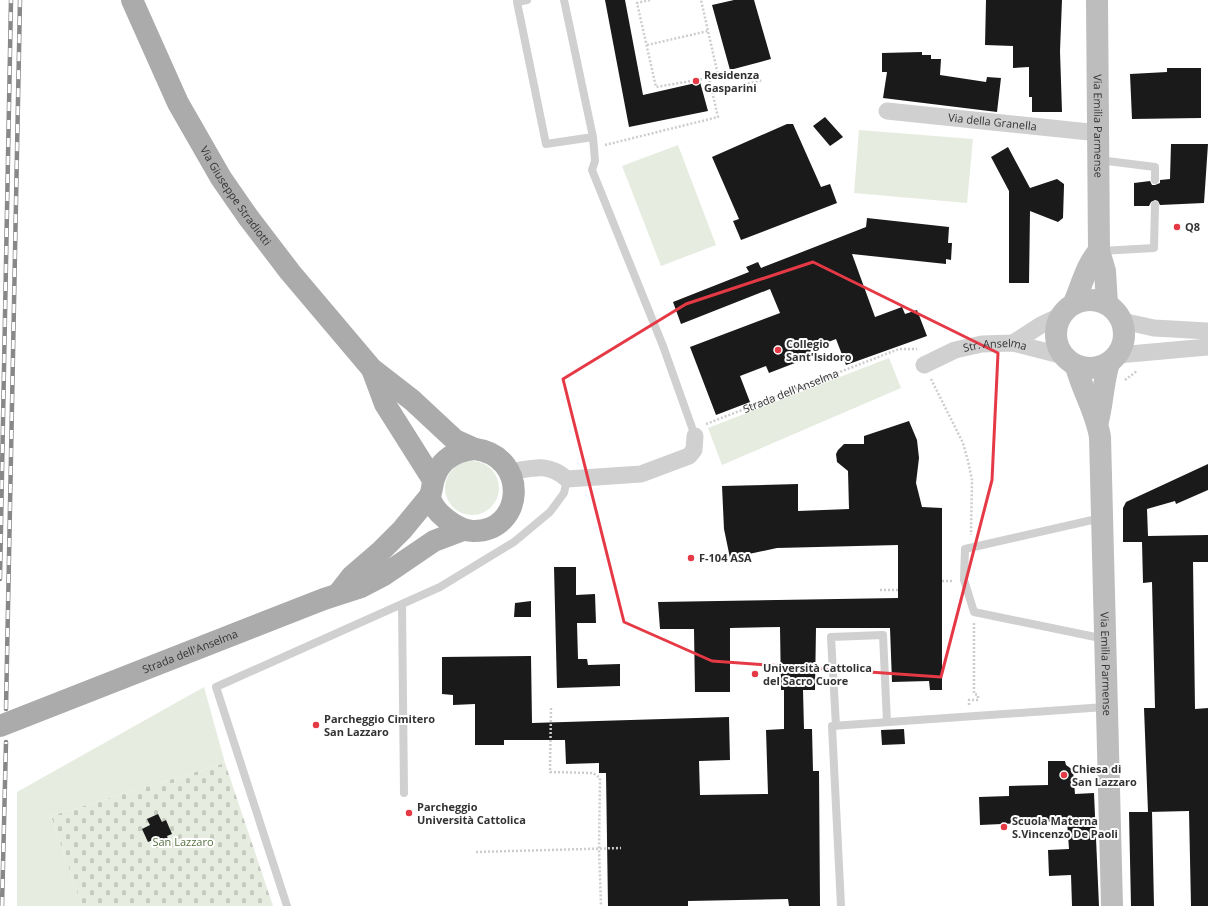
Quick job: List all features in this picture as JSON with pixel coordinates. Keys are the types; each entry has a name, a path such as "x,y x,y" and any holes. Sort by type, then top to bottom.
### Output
{"main road":[{"name":"Via Giuseppe Stradiotti","path":"132,0 178,103 221,178 248,217 290,272 372,369 412,400 455,440 475,449"},
{"name":"Via Emilia Parmense","path":"1097,0 1099,252 1105,272 1108,304"},
{"name":"Via Emilia Parmense","path":"1099,252 1090,260 1089,269 1067,310 1056,325 1057,344 1071,363 1079,378 1098,421 1100,437 1104,518 1112,906"},
{"path":"1067,310 1091,300 1108,304 1116,311 1122,321"},
{"name":"Via Emilia Parmense","path":"1098,421 1103,399 1103,380 1124,338 1122,321"},
{"path":"1071,363 1093,369 1114,359"},
{"name":"Via Giuseppe Stradiotti","path":"372,369 385,404 432,488"},
{"path":"338,594 352,576 381,551 402,530 432,488 440,466 446,459 464,450 475,449 490,452 501,460 510,472 514,486 513,500 506,515 500,522 486,530 478,531 463,530 447,520 437,510 432,488"},
{"name":"Strada dell'Anselma","path":"0,726 367,584 384,575 434,541 463,530"}],"street":[{"name":"Via della Granella","path":"887,111 1098,133"},
{"path":"1013,343 1067,310"},
{"path":"1122,321 1154,328 1208,331"},
{"name":"Str. Anselma","path":"924,365 955,350 982,344 1013,343 1060,355 1071,363"},
{"path":"1114,359 1208,347"},
{"path":"510,472 549,468 557,471 567,479 641,474 689,456 694,450 694,432"}],"lane":[{"path":"527,0 517,2 546,144 593,137"},
{"path":"564,0 593,137 595,161 592,170 663,346 694,432"},
{"path":"1099,160 1155,167 1155,180"},
{"path":"1099,252 1154,248 1155,206"},
{"path":"286,906 216,687 440,587 514,542 554,507 564,493 567,479"},
{"path":"1104,518 965,548 964,580 974,612 1106,639"},
{"path":"402,604 404,793"},
{"path":"841,906 830,638 883,635 887,722"},
{"path":"834,726 1108,706"}],"path":[{"path":"650,0 637,3 656,87 710,78 718,75 701,0"},
{"path":"647,45 708,31"},
{"path":"593,148 718,117 710,78"},
{"path":"713,93 762,80"},
{"name":"Strada dell'Anselma","path":"694,432 899,349 917,349 924,365"},
{"path":"924,365 963,443 968,461 972,480 972,532 965,548"},
{"path":"880,590 898,590"},
{"path":"969,704 969,700 978,700 978,695 974,694 974,612"},
{"path":"551,708 550,772 593,772 600,778 599,849 601,906"},
{"path":"476,852 621,848"}],"highlighted area":[{"path":"813,262 998,353 992,480 941,677 712,661 624,622 563,379 686,304"}],"green space":[{"path":"859,130 973,139 967,203 854,193"},
{"path":"678,145 716,245 661,266 622,166"},
{"path":"889,358 901,388 722,465 708,428"},
{"path":"467,461 477,461 487,465 495,473 499,483 499,493 495,503 487,511 477,515 467,515 457,511 449,503 445,493 445,483 449,473 457,465"},
{"path":"204,687 225,763 51,816 82,906 17,906 17,792"},
{"name":"San Lazzaro","path":"225,763 273,906 82,906 51,816"}],"building":[{"path":"605,0 625,0 643,95 700,82 708,111 629,127"},
{"path":"734,0 754,0 771,59 730,70 712,5"},
{"path":"986,0 1062,0 1060,51 1062,112 1032,112 1032,97 1029,97 1029,67 1013,68 1013,46 985,45"},
{"path":"922,52 922,55 931,55 931,59 941,59 940,75 986,82 987,77 1001,78 997,112 883,98 887,72 882,72 882,53"},
{"path":"1167,68 1201,68 1201,118 1132,119 1130,74 1167,72"},
{"path":"825,117 843,137 830,146 813,126"},
{"path":"787,124 793,124 821,187 830,184 837,203 741,240 733,221 739,219 712,157"},
{"path":"1171,144 1208,144 1204,203 1160,205 1158,201 1155,200 1151,202 1149,206 1134,206 1134,183 1150,181 1152,185 1155,185 1160,183 1160,180 1170,179"},
{"path":"1008,147 1030,188 1057,179 1064,184 1063,218 1058,222 1030,211 1029,283 1009,283 1009,191 991,157"},
{"path":"867,218 949,227 948,243 952,243 951,260 946,259 946,264 852,254 875,317 902,307 905,314 917,310 927,336 846,365 836,339 810,349 813,356 769,373 766,366 740,376 750,402 716,415 690,347 780,313 770,289 681,324 673,302 749,272 746,267 758,262 761,268 866,227"},
{"path":"909,421 917,440 919,458 916,483 922,507 942,508 942,690 930,690 929,681 892,682 890,628 816,628 815,690 803,690 804,729 812,729 813,771 819,771 820,906 789,906 788,899 688,901 688,906 608,906 606,773 599,773 599,763 566,764 565,740 504,740 504,745 475,745 475,704 453,705 453,695 442,694 442,657 531,656 532,723 729,717 730,760 699,761 700,795 768,794 766,730 784,729 784,690 781,690 780,627 730,628 730,692 695,692 694,629 660,629 658,602 898,598 898,545 777,548 730,558 724,529 722,486 798,484 798,511 849,509 848,471 837,462 836,454 838,450 844,444 864,444 864,436"},
{"path":"1208,464 1208,490 1176,504 1175,501 1147,509 1148,536 1208,535 1208,562 1193,562 1195,709 1208,708 1208,906 1191,906 1189,811 1148,812 1144,708 1155,708 1152,582 1143,583 1142,542 1123,542 1123,508 1126,502"},
{"path":"554,567 576,567 576,595 595,594 596,623 577,623 578,659 587,659 588,665 620,664 620,686 557,688"},
{"path":"531,601 531,617 514,617 515,603"},
{"path":"904,729 905,744 882,745 881,730"},
{"path":"1048,761 1065,761 1066,765 1073,770 1075,794 1094,793 1099,906 1072,906 1071,875 1049,876 1048,850 1069,849 1067,821 980,825 979,797 1009,796 1009,786 1048,785"},
{"path":"1129,812 1152,812 1154,906 1131,906"},
{"path":"158,814 162,822 166,820 172,834 167,836 169,842 156,848 153,840 148,842 142,829 150,825 147,819"}],"railway":[{"path":"0,579 11,0"},
{"path":"6,709 20,0"},
{"path":"2,906 6,742"}],"place":[{"name":"Residenza Gasparini","path":"696,81"},
{"name":"Q8","path":"1177,227"},
{"name":"Collegio Sant'Isidoro","path":"778,350"},
{"name":"F-104 ASA","path":"691,558"},
{"name":"Università Cattolica del Sacro Cuore","path":"755,674"},
{"name":"Parcheggio Cimitero San Lazzaro","path":"316,725"},
{"name":"Chiesa di San Lazzaro","path":"1064,775"},
{"name":"Parcheggio Università Cattolica","path":"409,813"},
{"name":"Scuola Materna S.Vincenzo De Paoli","path":"1004,827"}]}
